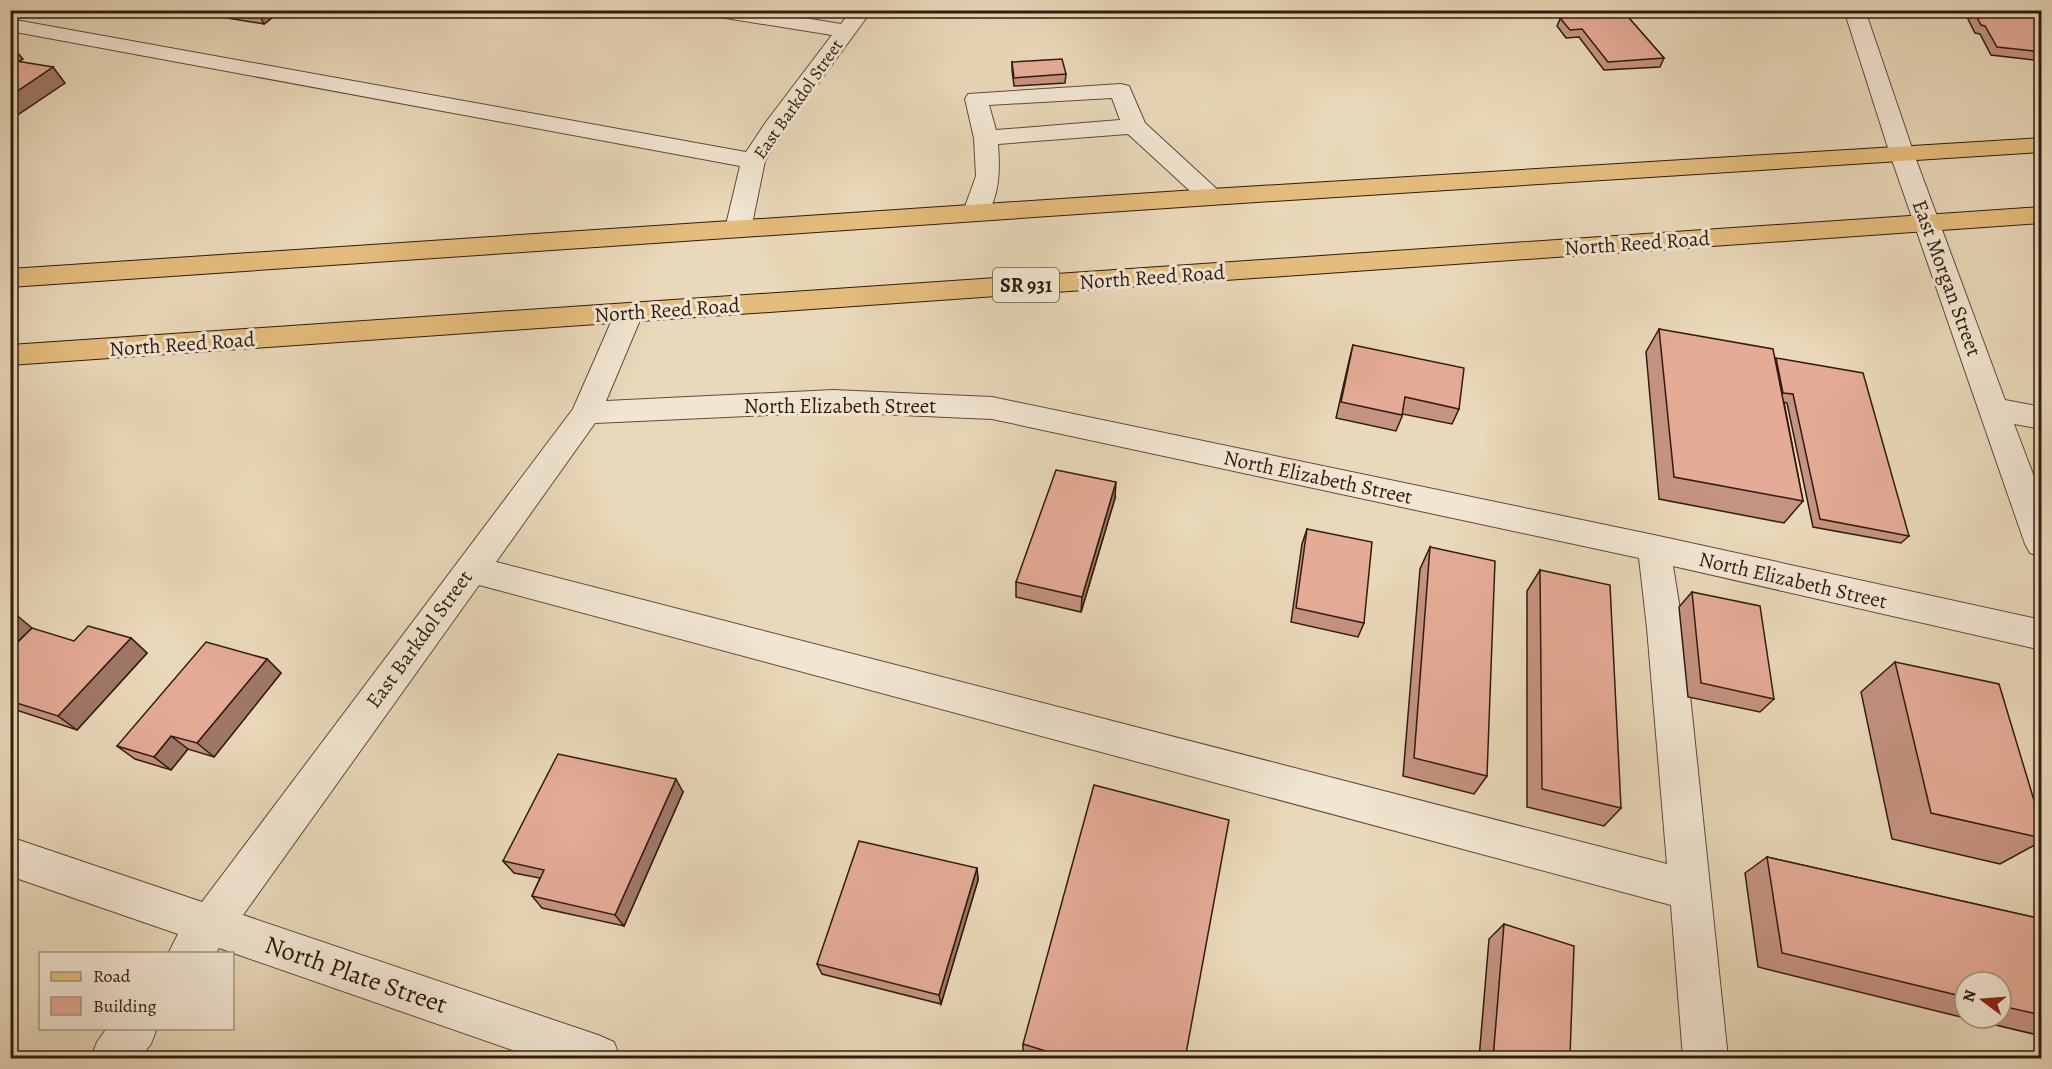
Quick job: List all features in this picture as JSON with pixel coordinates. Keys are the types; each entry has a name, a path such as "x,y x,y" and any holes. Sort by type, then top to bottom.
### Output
{"main road":[{"path":"10,278 976,212 2042,145"},
{"name":"North Reed Road","path":"10,355 2042,215"}],"street":[{"path":"713,10 846,31"},
{"name":"East Barkdol Street","path":"738,229 753,161 774,127 862,10"},
{"name":"East Morgan Street","path":"1854,10 1902,154 2042,544"},
{"path":"10,25 753,161"},
{"path":"976,212 988,176 986,138 976,99 1121,91 1134,126 1211,197"},
{"path":"986,138 1134,126"},
{"name":"East Barkdol Street","path":"200,938 586,413 629,313"},
{"name":"North Elizabeth Street","path":"586,413 833,401 992,408 1654,548 2042,635"},
{"path":"1994,409 2042,418"},
{"path":"1654,548 1665,628 1706,1059"},
{"path":"470,569 1690,890"},
{"name":"North Plate Street","path":"10,856 200,938 598,1059"},
{"path":"113,1059 134,1030"}],"building":[{"path":"1563,10 1622,10 1664,58 1608,62 1582,29 1570,30 1560,18 1568,17"},
{"path":"1973,10 2038,10 2042,17 2042,52 1997,47"},
{"path":"1062,59 1066,74 1014,78 1012,62"},
{"path":"10,60 53,67 10,96"},
{"path":"1659,329 1773,349 1803,501 1674,477"},
{"path":"1353,345 1464,368 1459,409 1405,397 1402,415 1341,402"},
{"path":"1776,358 1863,373 1909,536 1820,519 1793,394 1783,393"},
{"path":"1056,470 1116,482 1082,597 1016,582"},
{"path":"1307,529 1372,542 1364,623 1296,608"},
{"path":"1430,547 1495,561 1487,776 1414,758"},
{"path":"1540,570 1610,585 1621,808 1542,789"},
{"path":"1692,592 1760,606 1774,699 1701,683"},
{"path":"88,626 131,638 58,716 10,701 10,650 32,628 74,641"},
{"path":"206,642 267,659 197,743 171,736 154,757 117,746"},
{"path":"1895,662 1999,684 2042,827 2042,838 1931,813"},
{"path":"558,754 676,779 615,915 532,896 544,870 503,861"},
{"path":"1094,785 1229,820 1185,1059 1071,1059 1023,1044"},
{"path":"859,841 977,868 939,995 817,964"},
{"path":"1767,857 2042,919 2042,1015 2013,1009 2013,970 1953,970 1953,994 1782,953"},
{"path":"1504,924 1574,946 1570,1056 1578,1059 1493,1059"}]}
